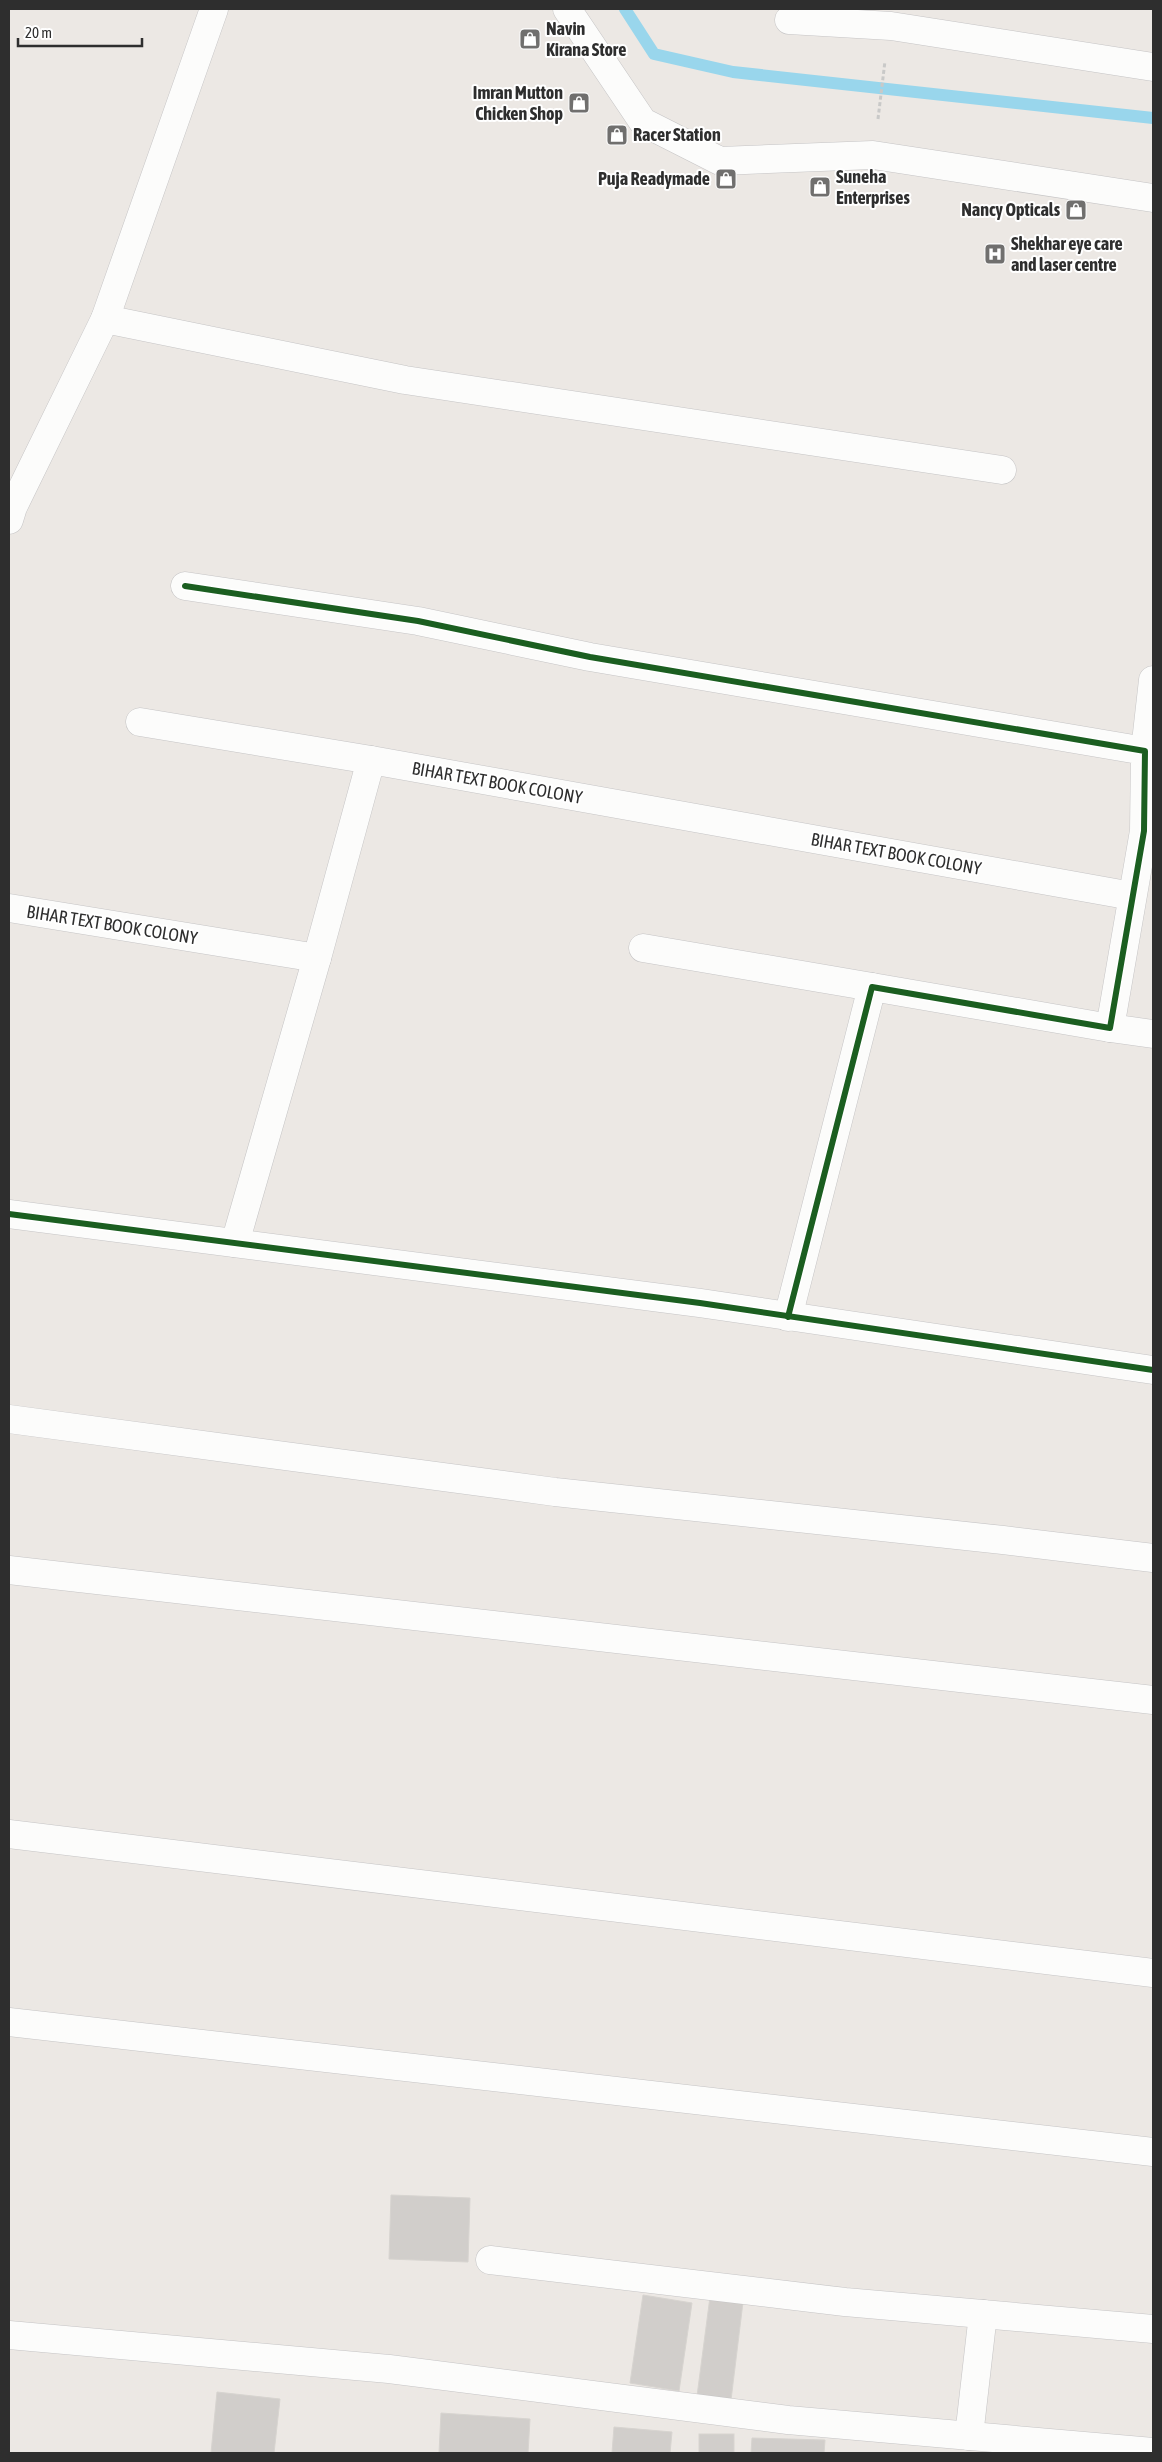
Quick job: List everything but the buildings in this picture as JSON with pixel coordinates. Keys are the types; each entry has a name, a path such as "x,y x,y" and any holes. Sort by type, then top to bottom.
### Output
{"street":[{"path":"9,520 13,507 105,320 214,9"},
{"path":"567,9 643,122 720,161 873,154 1153,198"},
{"path":"789,20 891,26 1153,67"},
{"path":"105,320 405,380 1002,470"},
{"path":"185,586 418,621 590,657 1145,751"},
{"path":"1110,1028 1132,896 1148,832 1145,751 1153,680"},
{"name":"BIHAR TEXT BOOK COLONY","path":"140,722 371,760 1132,896"},
{"path":"235,1243 317,958 371,760"},
{"name":"BIHAR TEXT BOOK COLONY","path":"9,908 317,958"},
{"path":"643,948 1153,1034"},
{"path":"788,1316 872,987"},
{"path":"9,1214 788,1316 1153,1370"},
{"path":"9,1419 555,1492 1153,1558"},
{"path":"9,1570 1153,1700"},
{"path":"9,1834 1153,1973"},
{"path":"9,2022 1153,2152"},
{"path":"490,2260 845,2302 1153,2329"},
{"path":"969,2436 983,2314"},
{"path":"9,2335 389,2369 788,2420 1153,2452"}],"path":[{"path":"878,118 886,59"}],"waterway":[{"path":"625,9 654,54 733,72 1153,118"}],"cycle path":[{"path":"185,586 418,621 590,657 1145,751 1144,831 1110,1028 872,987 788,1317"},
{"path":"9,1214 700,1303 1153,1370"}],"place":[{"name":"Navin Kirana Store","path":"530,39"},
{"name":"Imran Mutton Chicken Shop","path":"579,103"},
{"name":"Racer Station","path":"617,135"},
{"name":"Puja Readymade","path":"726,179"},
{"name":"Suneha Enterprises","path":"820,187"},
{"name":"Nancy Opticals","path":"1076,210"},
{"name":"Shekhar eye care and laser centre","path":"995,254"}]}
